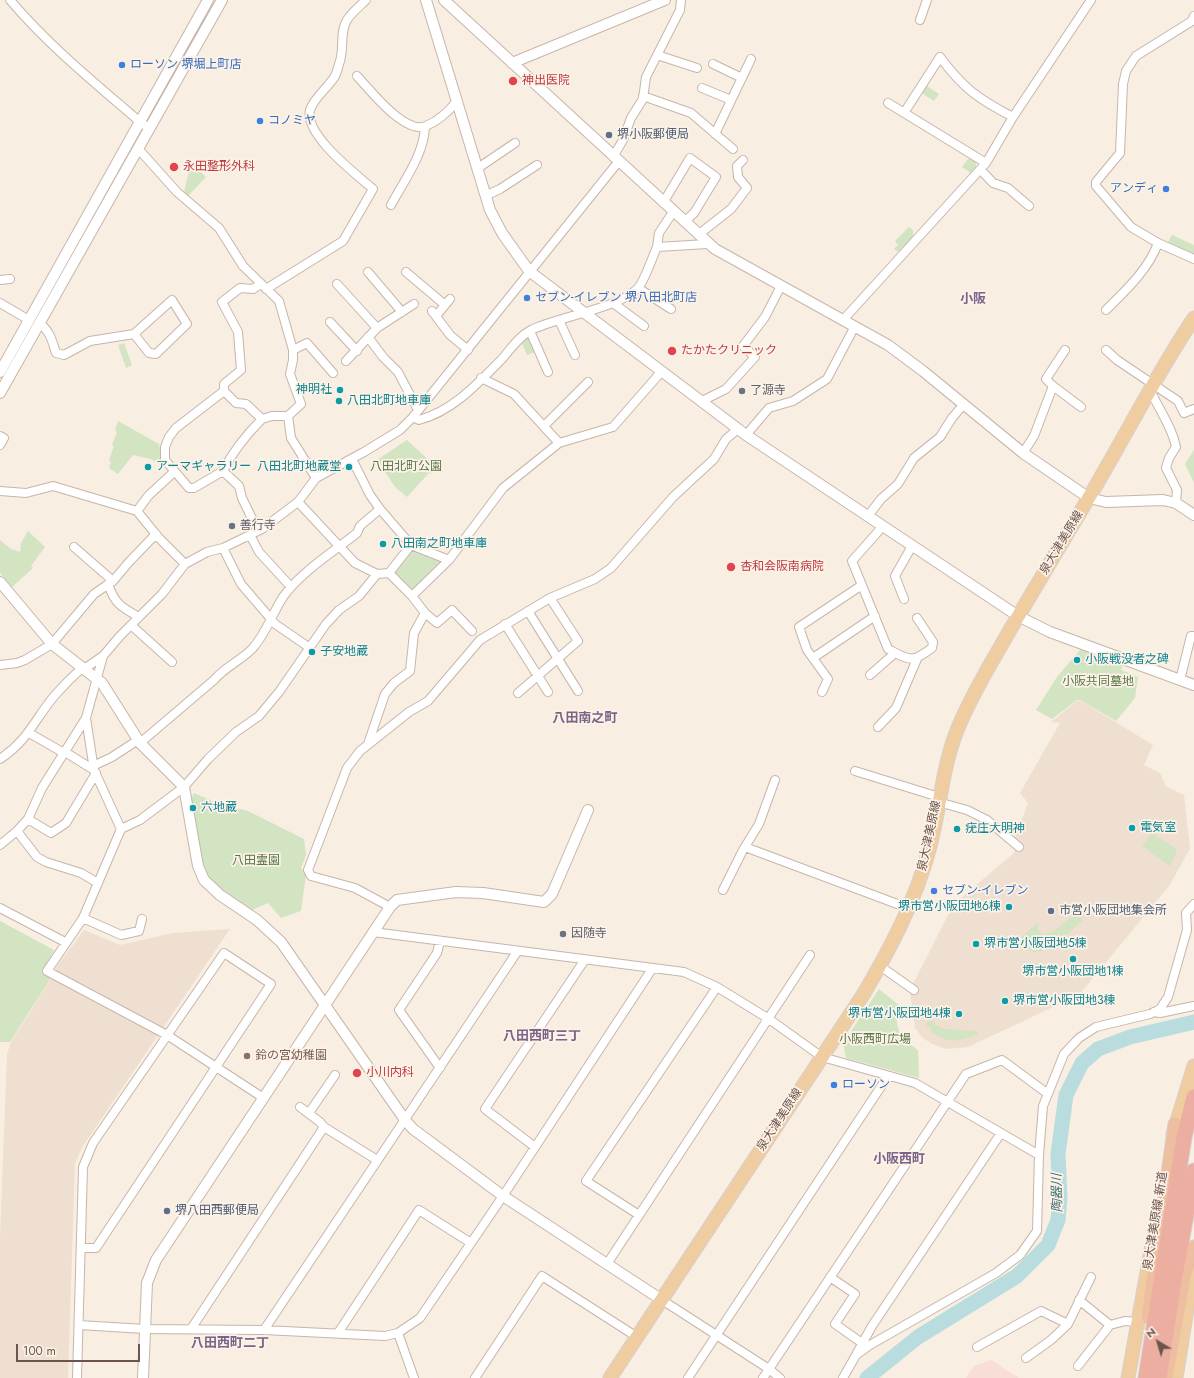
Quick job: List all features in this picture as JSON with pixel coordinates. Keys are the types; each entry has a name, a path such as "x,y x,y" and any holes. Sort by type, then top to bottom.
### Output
{"highway":[{"path":"1146,1378 1183,1144 1194,1097"},
{"path":"1139,1378 1164,1214 1175,1124"},
{"path":"1158,1378 1194,1171"},
{"path":"1166,1378 1184,1276 1194,1247"}],"main road":[{"name":"泉大津美原線","path":"610,1378 863,995 880,966 922,876 928,854 947,760 960,722 979,683 1088,498 1151,387 1194,318"},
{"name":"泉大津美原線 新道","path":"1128,1378 1137,1322 1146,1284 1165,1164 1175,1124 1194,1066"},
{"path":"1176,1378 1194,1265"}],"street":[{"path":"10,0 28,22 140,122 149,128"},
{"path":"0,393 34,321 140,122 208,0"},
{"path":"0,372 34,321 137,150 222,0"},
{"path":"262,419 246,404 236,403 224,391 224,384 241,370 238,332 222,302 240,288 253,289 264,286 343,241 373,189 333,154 315,129 310,111 314,103 335,76 342,56 344,27 347,19 366,0"},
{"path":"426,0 487,195 490,210 502,233 529,271 742,432 1018,616 1050,632 1194,685"},
{"path":"444,0 707,244 888,345 1023,452 1088,498 1106,502 1152,499 1163,500 1176,503 1194,515"},
{"path":"512,63 665,0"},
{"path":"0,759 10,752 29,733 39,716 56,694 83,668 103,656 162,594 185,564 207,552 223,548 258,531 298,502 316,478 352,459 400,430 413,417 468,350 616,159 631,118 643,96 646,77 680,10 681,0"},
{"path":"920,20 927,0"},
{"path":"843,320 984,166 1012,117 1091,0"},
{"path":"1194,16 1192,21 1136,56 1126,71 1123,84 1120,153 1096,182 1096,186 1132,227 1158,243 1194,259"},
{"path":"657,55 697,68"},
{"path":"904,113 940,58 958,81 969,91 1012,117"},
{"path":"715,134 751,59"},
{"path":"713,64 742,78"},
{"path":"358,76 383,104 410,125 425,127 449,111 457,101"},
{"path":"702,88 731,100"},
{"path":"643,96 691,114 733,149"},
{"path":"888,103 984,166 993,183 1008,188 1029,206"},
{"path":"391,205 412,168 425,139 425,127"},
{"path":"478,168 515,143"},
{"path":"137,150 177,192 219,228 243,266 279,301 293,350 293,360 290,374 301,404 288,416 272,416 262,419 246,435 230,455 223,471 194,488 189,488 165,460 165,447 169,437 185,420 188,420 224,391"},
{"path":"663,203 690,158 716,177 694,213 684,222"},
{"path":"698,235 731,209 747,188 738,177 737,166 743,160"},
{"path":"487,195 500,189 537,165"},
{"path":"413,417 419,420 432,417 452,405 481,378 516,341 530,331 613,303 629,295 638,288 657,247 659,234 673,212"},
{"path":"1106,310 1138,276 1156,250 1158,243"},
{"path":"657,247 707,244"},
{"path":"368,272 402,312"},
{"path":"406,272 447,302 434,314 450,335 468,350"},
{"path":"0,280 10,279"},
{"path":"337,284 377,328"},
{"path":"702,402 726,389 755,357 743,346 765,317 781,286"},
{"path":"638,288 671,309"},
{"path":"0,303 45,327 49,333 56,353 64,355 90,341 134,334 172,300 187,324 156,354 149,353 134,334"},
{"path":"613,303 644,326"},
{"path":"346,361 377,328 414,304"},
{"path":"559,320 575,355"},
{"path":"330,322 357,351"},
{"path":"390,907 355,888 311,876 308,870 347,768 360,751 409,712 428,701 480,640 550,598 595,579 611,568 673,497 714,459 726,439 742,432 769,408 794,401 827,379 855,326"},
{"path":"530,331 548,372"},
{"path":"368,337 383,357 398,372 418,410"},
{"path":"293,350 307,343 333,373"},
{"path":"1065,350 1046,379 1081,407"},
{"path":"1106,350 1151,387 1178,402 1184,413 1194,409"},
{"path":"412,596 450,560 503,488 559,443 612,427 662,371"},
{"path":"481,378 514,394 559,443"},
{"path":"544,426 588,382"},
{"path":"1023,452 1034,436 1053,386"},
{"path":"1151,387 1157,406 1174,434 1176,447 1169,458 1166,468 1176,490 1176,503"},
{"path":"868,516 882,499 898,484 914,458 940,437 952,418 964,404"},
{"path":"288,416 291,438 316,478"},
{"path":"0,436 4,438 0,445"},
{"path":"352,459 370,495 411,545 450,560"},
{"path":"223,471 239,486 242,498 258,531"},
{"path":"137,510 149,495 174,472"},
{"path":"0,491 26,493 53,486 137,510 156,534 185,564"},
{"path":"298,502 355,563 376,574 389,572 411,545"},
{"path":"28,819 51,833 66,823 94,770 112,757 139,742 214,680 221,672 251,650 270,624 271,619 291,587 357,533 360,526 380,509"},
{"path":"883,526 852,561 888,650 909,659 916,659"},
{"path":"0,665 17,663 25,660 52,644 94,594 110,583 128,562 156,534"},
{"path":"250,535 259,552 291,587"},
{"path":"904,599 895,576 912,546"},
{"path":"74,547 110,583 113,599 121,608 139,617"},
{"path":"223,548 241,584 275,624 310,648"},
{"path":"389,572 412,596 425,613 438,623 452,610 472,631"},
{"path":"262,1097 168,1035 47,971 65,942 83,918 121,830 140,820 184,787 213,754 236,732 259,716 279,692 326,624 339,610 359,596 376,574"},
{"path":"0,582 52,644 102,683 139,742 184,787 198,866 204,880 220,895 257,920 280,942 405,1120 413,1129 503,1196 769,1369 780,1378"},
{"path":"822,692 828,679 807,650 799,627 862,585"},
{"path":"518,693 578,641 550,598"},
{"path":"528,611 559,658 578,691"},
{"path":"368,744 385,694 394,683 410,671 414,634 425,613"},
{"path":"813,658 874,616"},
{"path":"878,727 896,708 916,659 932,648 933,642 917,618"},
{"path":"505,624 548,692"},
{"path":"131,625 172,662"},
{"path":"1180,680 1192,636 1194,636"},
{"path":"870,675 895,653"},
{"path":"0,845 17,831 28,819 42,788 86,718 103,656"},
{"path":"86,718 94,770 121,830"},
{"path":"29,733 94,770"},
{"path":"854,771 967,810 987,820 1019,847"},
{"path":"723,890 745,847 759,824 775,780"},
{"path":"143,1378 147,1283 156,1260 262,1097 390,907 397,900 456,892 544,902 552,894 588,810"},
{"path":"17,831 37,857 46,862 81,873 98,883"},
{"path":"745,847 908,908"},
{"path":"856,1355 996,1273 1020,1255 1037,1231 1039,1156 1043,1106 1064,1054 1079,1038 1096,1027 1154,1012 1160,1009 1168,997 1187,930 1186,913 1194,904"},
{"path":"0,908 65,942"},
{"path":"83,918 121,935 139,931 142,919"},
{"path":"373,932 584,961 684,972 717,987 769,1019 822,1057 915,1083 1039,1156"},
{"path":"440,941 437,953 399,1010 440,1068"},
{"path":"264,1330 517,952"},
{"path":"77,1378 83,1167 86,1157 97,1137 224,953 271,984 96,1248 81,1248"},
{"path":"606,1264 810,955"},
{"path":"536,1147 485,1109 584,961"},
{"path":"880,966 914,990"},
{"path":"79,1325 145,1329 264,1330 385,1336 398,1333 420,1318 536,1147 652,969"},
{"path":"639,1215 586,1181 717,987"},
{"path":"1154,1012 1160,1013 1194,1006"},
{"path":"763,1378 946,1101 966,1074 1002,1060 1048,1094"},
{"path":"309,1113 335,1075"},
{"path":"688,1378 888,1076"},
{"path":"300,1107 320,1122 324,1127 377,1160"},
{"path":"191,1329 324,1127"},
{"path":"843,1378 862,1343 1001,1133"},
{"path":"338,1333 419,1210 471,1243"},
{"path":"475,1378 542,1276 637,1337"},
{"path":"830,1277 855,1294 834,1324 862,1343"},
{"path":"1026,1358 1051,1340 1068,1324 1091,1277"},
{"path":"1079,1300 1110,1325"},
{"path":"977,1347 1041,1311 1068,1324"},
{"path":"1078,1366 1110,1325 1125,1321 1137,1322"},
{"path":"398,1333 414,1378"}],"shaded area":[{"path":"1077,701 1081,701 1153,745 1144,765 1160,773 1166,786 1184,795 1190,849 1169,886 1079,995 968,1047 947,1049 932,1044 923,1038 915,1028 910,993 911,988 948,915 962,897 1014,853 1015,838 1028,803 1020,793 1060,723 1051,722"},
{"path":"230,929 83,1146 75,1163 68,1378 0,1378 0,1236 7,1054 11,1042 51,979 55,969 84,930 120,945 173,933"},
{"path":"921,1010 929,1011 929,1020 924,1020"},
{"path":"991,1360 1019,1378 966,1378 974,1366"}],"green space":[{"path":"925,85 939,94 934,101 920,92"},
{"path":"969,158 976,162 976,167 971,173 962,167"},
{"path":"191,163 206,177 188,196 184,192"},
{"path":"909,227 913,230 913,237 898,252 894,249 898,245 895,241"},
{"path":"1172,235 1194,245 1194,254 1168,242"},
{"path":"526,338 530,339 535,352 527,355 521,341"},
{"path":"124,343 132,365 126,368 118,345"},
{"path":"118,421 159,444 162,466 151,459 133,455 118,474 109,468 111,462 109,460 114,446 112,445 117,432 115,430"},
{"name":"八田北町公園","path":"407,440 436,467 432,473 428,474 407,497 395,487 377,460"},
{"path":"1194,450 1194,483 1185,464"},
{"path":"28,531 45,547 31,566 33,568 12,587 0,573 0,540 11,549 20,552 21,543"},
{"path":"410,550 440,559 441,564 413,589 409,589 393,574"},
{"name":"小阪共同墓地","path":"1081,649 1123,664 1121,670 1138,677 1135,698 1116,721 1080,700 1077,700 1052,719 1036,710 1057,677"},
{"name":"八田霊園","path":"194,793 217,803 248,811 304,839 306,855 301,868 306,875 301,911 281,918 268,903 250,911 220,889 210,878 203,866 196,838 190,801"},
{"path":"1152,833 1174,847 1177,852 1170,866 1142,846"},
{"path":"1075,914 1083,920 1058,942 1039,952 1037,951 1033,953 1021,938 1037,923 1039,926 1037,928 1043,935 1052,932"},
{"path":"0,921 54,950 43,973 51,978 10,1042 0,1042"},
{"name":"小阪西町広場","path":"879,989 900,1006 897,1018 898,1029 906,1041 918,1050 919,1078 846,1058 843,1043"},
{"path":"927,1021 935,1021 935,1025 945,1029 977,1031 978,1034 965,1039 949,1040 931,1032 931,1027 926,1026"}],"waterway":[{"name":"陶器川","path":"867,1378 918,1337 1017,1276 1048,1245 1058,1220 1060,1198 1058,1154 1066,1095 1082,1063 1098,1049 1130,1037 1194,1022"}],"place":[{"name":"ローソン 堺堀上町店","path":"122,65"},
{"name":"神出医院","path":"513,81"},
{"name":"コノミヤ","path":"260,121"},
{"name":"堺小阪郵便局","path":"609,135"},
{"name":"永田整形外科","path":"174,167"},
{"name":"アンディ","path":"1166,189"},
{"name":"セブン-イレブン 堺八田北町店","path":"527,298"},
{"name":"たかたクリニック","path":"672,351"},
{"name":"神明社","path":"340,390"},
{"name":"了源寺","path":"742,391"},
{"name":"八田北町地車庫","path":"339,401"},
{"name":"アーマギャラリー","path":"148,467"},
{"name":"八田北町地蔵堂","path":"349,467"},
{"name":"善行寺","path":"232,526"},
{"name":"八田南之町地車庫","path":"383,544"},
{"name":"杏和会阪南病院","path":"731,567"},
{"name":"子安地蔵","path":"312,652"},
{"name":"小阪戦没者之碑","path":"1077,660"},
{"name":"六地蔵","path":"193,808"},
{"name":"電気室","path":"1132,828"},
{"name":"疣庄大明神","path":"957,829"},
{"name":"セブン-イレブン","path":"934,891"},
{"name":"堺市営小阪団地6棟","path":"1009,907"},
{"name":"市営小阪団地集会所","path":"1051,911"},
{"name":"因随寺","path":"563,934"},
{"name":"堺市営小阪団地5棟","path":"976,944"},
{"name":"堺市営小阪団地1棟","path":"1073,959"},
{"name":"堺市営小阪団地3棟","path":"1005,1001"},
{"name":"堺市営小阪団地4棟","path":"959,1014"},
{"name":"鈴の宮幼稚園","path":"247,1056"},
{"name":"小川内科","path":"357,1073"},
{"name":"ローソン","path":"834,1085"},
{"name":"堺八田西郵便局","path":"167,1211"}],"district":[{"name":"小阪","path":"973,300"},
{"name":"八田南之町","path":"585,719"},
{"name":"八田西町三丁","path":"542,1037"},
{"name":"小阪西町","path":"899,1160"},
{"name":"八田西町二丁","path":"230,1344"}]}
